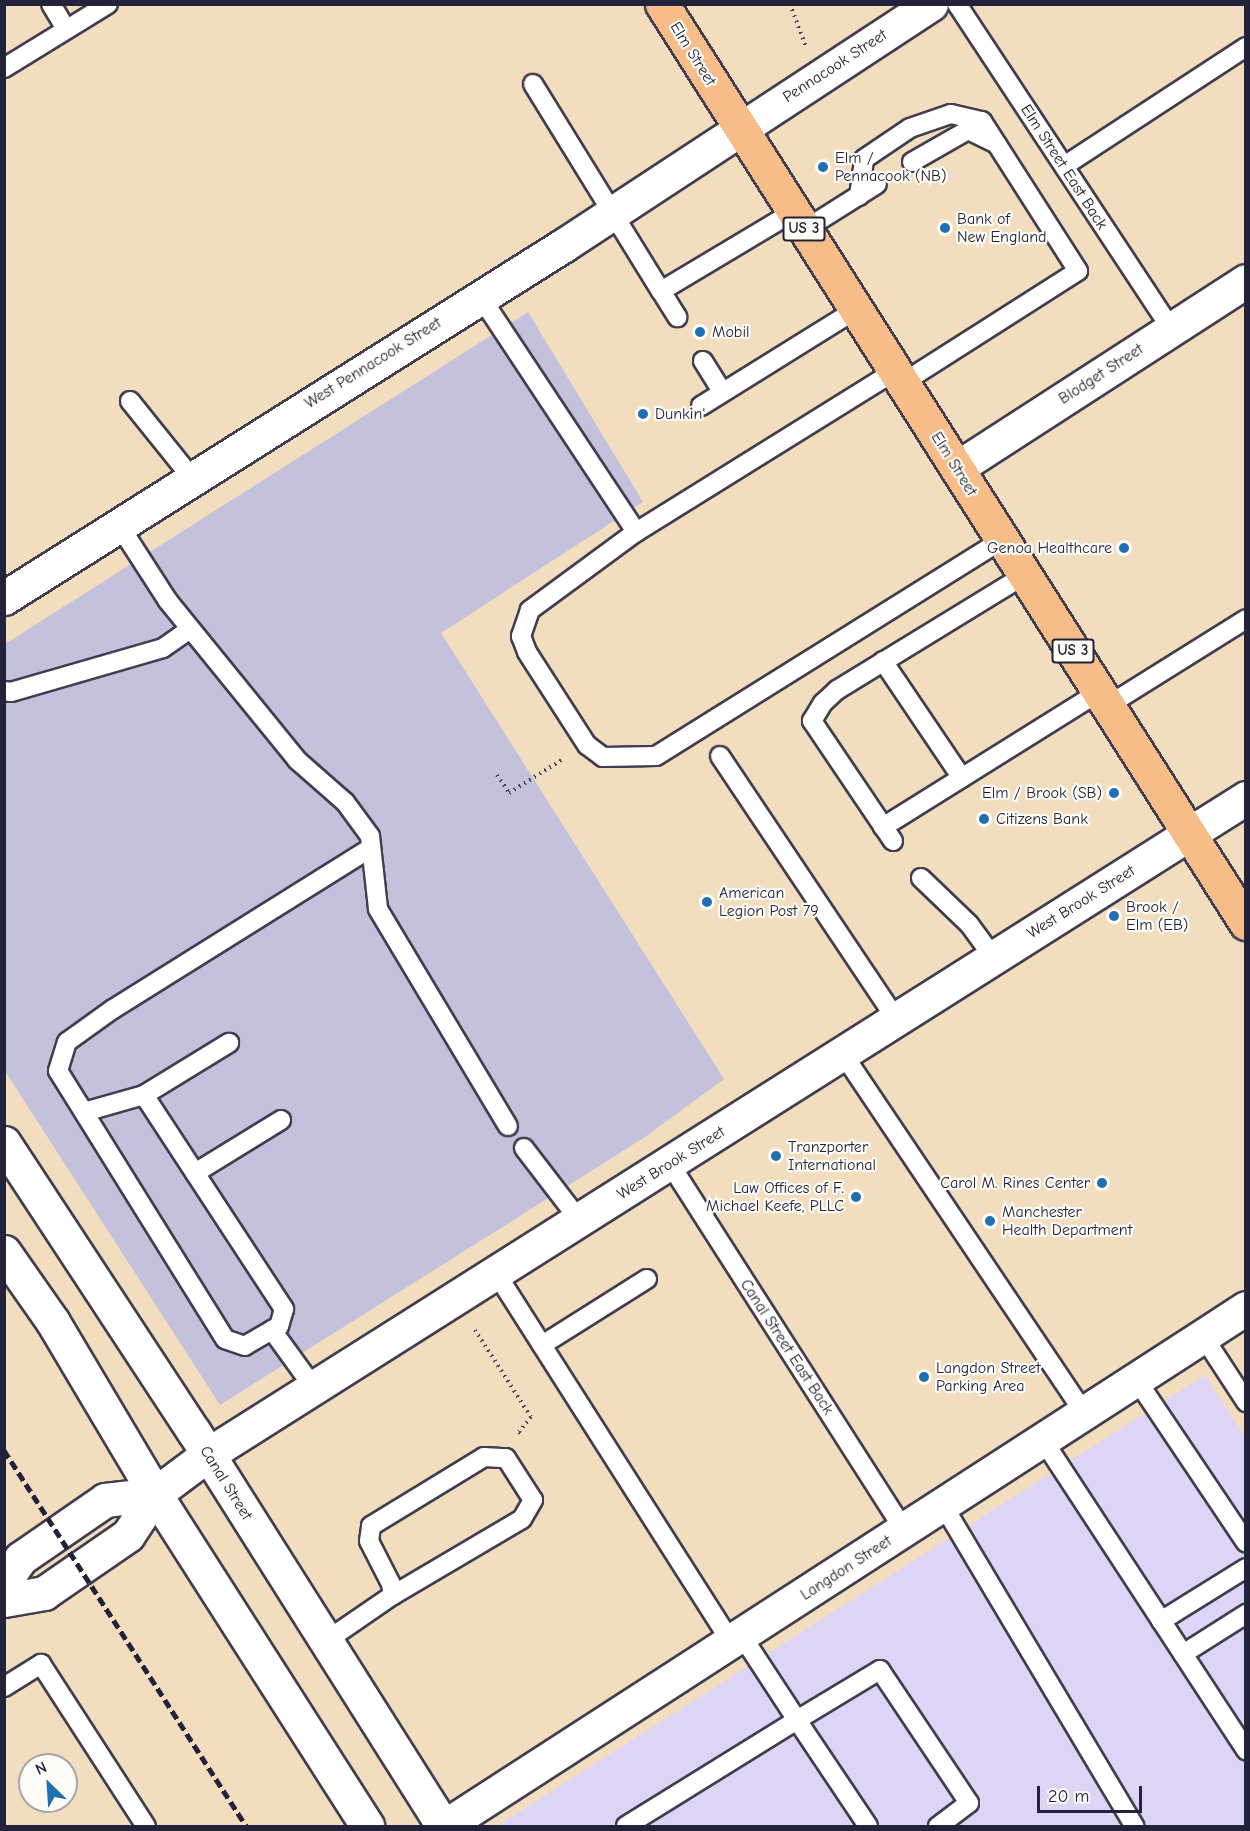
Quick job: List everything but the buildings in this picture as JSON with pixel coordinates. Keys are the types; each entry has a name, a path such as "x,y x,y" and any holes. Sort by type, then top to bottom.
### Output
{"main road":[{"name":"Elm Street","path":"662,4 1245,923"}],"street":[{"name":"Pennacook Street","path":"739,127 931,4"},
{"name":"West Pennacook Street","path":"4,598 612,213 739,127"},
{"name":"Blodget Street","path":"957,468 1245,281"},
{"name":"West Brook Street","path":"155,1494 207,1455 1245,798"},
{"name":"Canal Street","path":"4,1143 207,1455 444,1827"},
{"path":"4,1252 82,1368 155,1494 367,1827"},
{"name":"Langdon Street","path":"444,1827 1245,1308"},
{"path":"4,1582 21,1558 105,1500 155,1494"},
{"path":"4,1600 44,1593 128,1535 155,1494"}],"lane":[{"path":"51,4 66,29"},
{"path":"4,68 108,4"},
{"name":"Elm Street East Back","path":"957,4 1171,329"},
{"path":"1064,166 1245,47"},
{"path":"532,84 677,317"},
{"path":"859,196 864,159 910,128 951,114 981,121 999,144 1078,271 636,532 530,610 521,636 527,652 587,745 603,757 629,759 656,756 1002,540"},
{"path":"912,162 968,130 999,144"},
{"path":"660,291 799,221 859,196 877,184"},
{"path":"480,296 636,532"},
{"path":"701,406 855,310"},
{"path":"703,361 722,392"},
{"path":"130,401 192,478"},
{"path":"119,525 190,629 297,760 345,802 370,836 378,909 508,1126"},
{"path":"1025,575 837,690 823,702 812,721 888,834 962,778 1245,619"},
{"path":"4,691 11,692 163,648 190,629"},
{"path":"883,661 962,778"},
{"path":"720,756 897,1020"},
{"path":"144,1095 284,1309 279,1326 245,1346 225,1339 58,1071 68,1042 113,1009 371,848"},
{"path":"921,878 969,924 994,958"},
{"path":"84,1112 144,1095 229,1043"},
{"path":"843,1054 1084,1413"},
{"path":"195,1173 281,1120"},
{"path":"524,1148 580,1221"},
{"name":"Canal Street East Back","path":"670,1164 904,1531"},
{"path":"496,1273 736,1639 797,1720 868,1827"},
{"path":"542,1345 647,1279"},
{"path":"272,1330 314,1388"},
{"path":"1203,1336 1245,1402"},
{"path":"1136,1380 1245,1543"},
{"path":"1043,1440 1245,1750"},
{"path":"326,1641 393,1595 522,1519 533,1500 506,1458 484,1457 371,1526 369,1541 391,1584 393,1595"},
{"path":"943,1505 1134,1827"},
{"path":"1161,1621 1245,1568"},
{"path":"1183,1654 1245,1614"},
{"path":"4,1687 41,1664 146,1827"},
{"path":"626,1827 880,1670 969,1803 939,1827"}],"path":[{"path":"790,4 808,50"},
{"path":"496,775 509,793 549,768"},
{"path":"475,1330 531,1417 519,1432 524,1440"}],"shaded area":[{"path":"528,312 643,502 441,633 724,1079 645,1137 220,1405 5,1071 5,644"},
{"path":"1205,1375 1245,1437 1245,1826 497,1826"}],"railway":[{"path":"4,1450 246,1826"}],"place":[{"name":"Elm / Pennacook (NB)","path":"823,167"},
{"name":"Bank of New England","path":"945,228"},
{"name":"Mobil","path":"700,332"},
{"name":"Dunkin'","path":"643,414"},
{"name":"Genoa Healthcare","path":"1124,548"},
{"name":"Elm / Brook (SB)","path":"1114,793"},
{"name":"Citizens Bank","path":"984,819"},
{"name":"American Legion Post 79","path":"707,902"},
{"name":"Brook / Elm (EB)","path":"1114,916"},
{"name":"Tranzporter International","path":"776,1156"},
{"name":"Carol M. Rines Center","path":"1102,1183"},
{"name":"Law Offices of F. Michael Keefe, PLLC","path":"856,1197"},
{"name":"Manchester Health Department","path":"990,1221"},
{"name":"Langdon Street Parking Area","path":"924,1377"}]}
